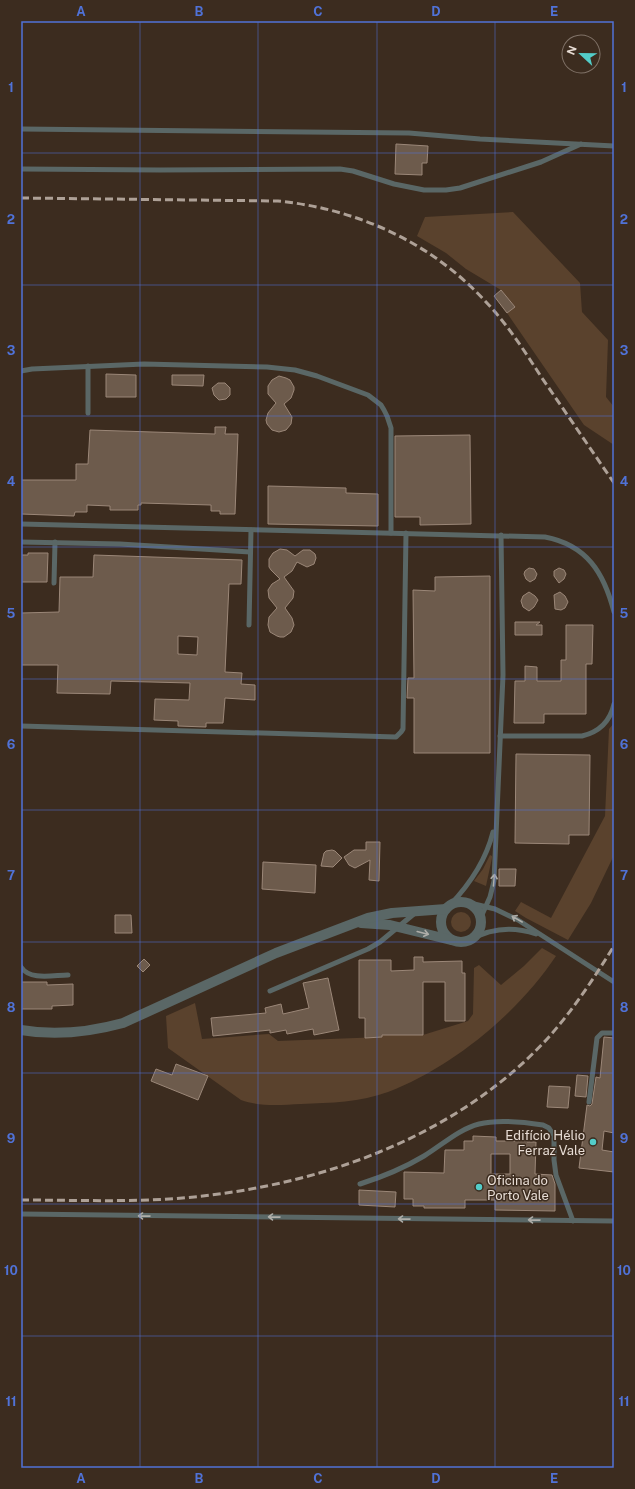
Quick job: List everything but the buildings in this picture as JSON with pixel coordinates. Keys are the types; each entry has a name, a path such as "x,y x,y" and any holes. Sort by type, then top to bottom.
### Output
{"street":[{"path":"357,923 382,924 454,941 465,942 475,937 481,928 481,917 476,907 466,902 455,902 448,907 441,919 441,924 445,934 454,941"},
{"path":"21,1030 79,1032 123,1022 276,953 381,914 448,907"}],"lane":[{"path":"21,129 393,132 614,146"},
{"path":"21,169 160,170 333,168 353,171 394,184 424,190 438,191 460,188 541,162 582,144"},
{"path":"21,371 88,366 157,364 281,368 317,376 368,395 384,410 391,428 391,533"},
{"path":"88,366 88,413"},
{"path":"21,524 545,537 555,539 573,547 589,559 602,577 614,612"},
{"path":"248,625 251,530"},
{"path":"21,726 396,737 402,732 403,729 406,533"},
{"path":"481,917 487,906 494,881 503,648 501,535"},
{"path":"21,542 120,544 250,552"},
{"path":"54,583 55,542"},
{"path":"500,736 589,735 601,728 606,723 610,718 614,704"},
{"path":"448,907 466,887 480,864 492,838 496,824"},
{"path":"466,902 487,906 518,920 612,980"},
{"path":"270,992 368,949 380,942 419,911"},
{"path":"470,940 486,933 502,929 511,929 529,932 549,941"},
{"path":"21,967 25,972 32,976 68,975"},
{"path":"590,1102 596,1038 602,1033 614,1033"},
{"path":"360,1184 409,1164 437,1148 457,1134 473,1126 497,1122 543,1125 550,1128 554,1136 554,1160 556,1174 573,1221"},
{"path":"21,1214 614,1221"}],"shaded area":[{"path":"513,212 580,283 582,312 608,340 606,397 614,407 614,445 584,425 507,313 515,307 501,290 466,269 446,253 417,236 425,217"},
{"path":"614,723 614,855 591,903 568,940 515,911 521,902 551,918 605,816 609,729"},
{"path":"490,855 492,858 486,886 474,881 483,869"},
{"path":"461,912 468,915 471,922 468,929 461,932 454,929 451,922 454,915"},
{"path":"542,948 556,956 523,998 482,1036 460,1053 412,1081 388,1092 367,1098 286,1105 256,1104 248,1102 241,1100 168,1048 166,1016 195,1003 202,1039 269,1034 278,1041 382,1037 382,1035 423,1035 468,1021 473,1014 474,968 479,965 501,985 524,966"}],"railway":[{"path":"21,198 278,201 308,205 337,212 392,232 418,246 442,262 465,281 502,320 614,483"},
{"path":"21,1200 150,1200 221,1194 273,1185 324,1172 374,1154 422,1132 468,1106 510,1074 548,1038 566,1016 583,994 614,946"}],"place":[{"name":"Edifício Hélio Ferraz Vale","path":"593,1142"},
{"name":"Oficina do Porto Vale","path":"479,1187"}]}
